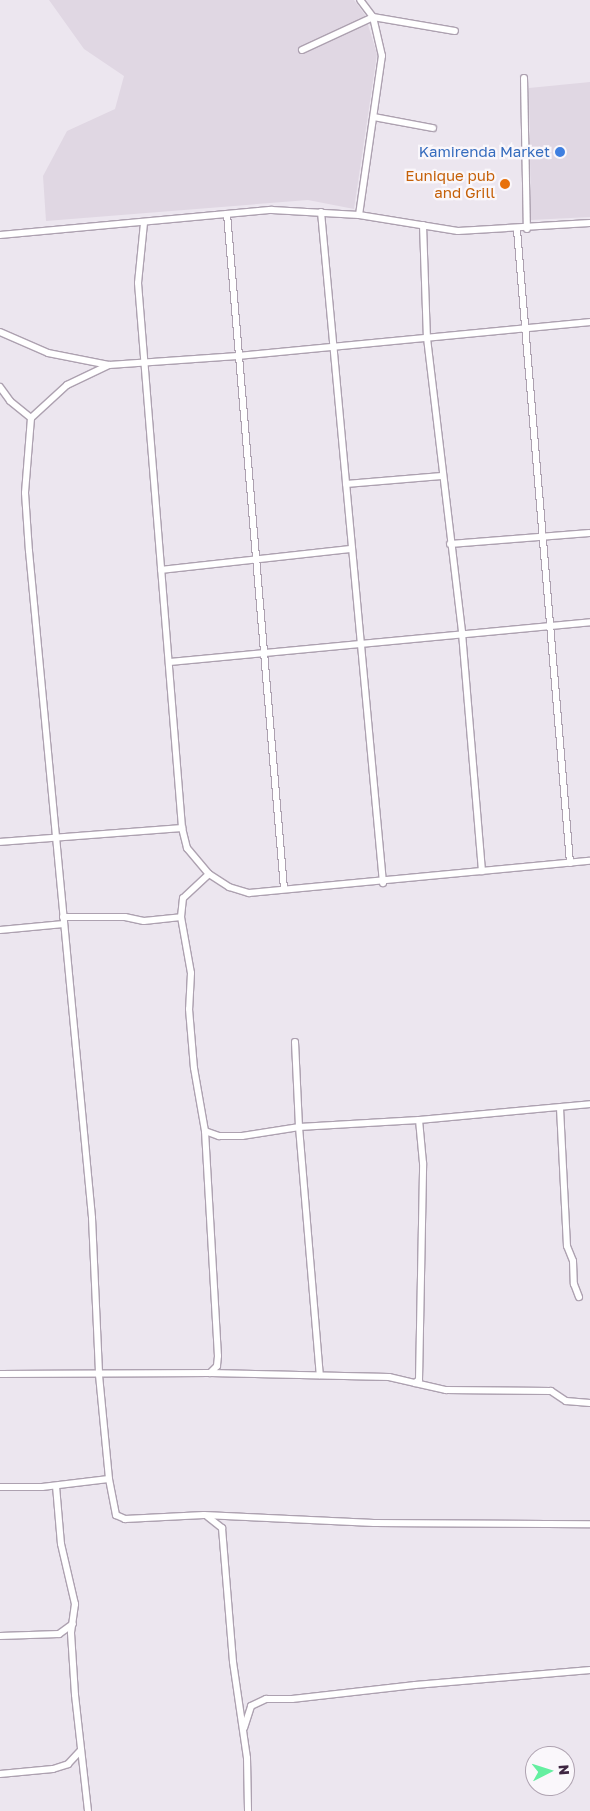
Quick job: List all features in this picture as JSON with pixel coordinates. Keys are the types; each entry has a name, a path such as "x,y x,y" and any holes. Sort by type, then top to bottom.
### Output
{"street":[{"path":"359,215 382,56 373,17 360,0"},
{"path":"302,50 373,17 454,31"},
{"path":"524,78 527,229"},
{"path":"374,116 433,128"},
{"path":"0,235 272,210 359,215 458,231 517,230 590,223"},
{"path":"321,212 383,883"},
{"path":"226,214 284,888"},
{"path":"144,223 138,283 143,360 170,662 182,828 186,848 209,874 229,887 249,893 284,888 383,883 590,861"},
{"path":"423,225 428,338 442,476 462,633 482,871"},
{"path":"517,230 570,863"},
{"path":"0,332 48,353 109,364 143,360 238,356 524,330 590,322"},
{"path":"109,364 67,385 31,418 26,502 55,837 92,1218 100,1374 108,1480 113,1510 120,1519 204,1515 374,1523 590,1524"},
{"path":"0,387 10,401 31,418"},
{"path":"346,484 442,476"},
{"path":"450,544 590,533"},
{"path":"161,570 352,549"},
{"path":"170,662 360,642 590,622"},
{"path":"0,842 182,828"},
{"path":"209,874 183,898 181,916 191,973 190,1009 194,1068 205,1131 218,1356 217,1366 210,1373"},
{"path":"63,917 125,917 144,921 181,916"},
{"path":"0,930 64,924"},
{"path":"295,1042 299,1127 320,1375"},
{"path":"205,1131 219,1136 242,1136 299,1127 419,1120 590,1104"},
{"path":"560,1108 567,1246 573,1260 574,1284 579,1297"},
{"path":"415,1382 419,1380 422,1343 423,1163 419,1120"},
{"path":"0,1374 210,1373 390,1377 446,1390 551,1391 566,1401 590,1403"},
{"path":"0,1487 56,1486 108,1480"},
{"path":"56,1486 61,1544 75,1604 73,1623 80,1751 88,1811"},
{"path":"204,1515 215,1519 222,1528 233,1662 244,1728 248,1811"},
{"path":"0,1636 59,1634 73,1623"},
{"path":"244,1728 252,1706 266,1699 292,1699 415,1684 590,1670"},
{"path":"0,1774 53,1769 68,1764 80,1751"}],"shaded area":[{"path":"49,0 354,0 365,15 377,54 354,209 308,200 46,221 43,176 67,131 115,109 124,76 84,49"},
{"name":"Kamirenda Market","path":"590,82 590,217 531,220 529,88"}],"place":[{"name":"Kamirenda Market","path":"560,152"},
{"name":"Eunique pub and Grill","path":"505,184"}]}
